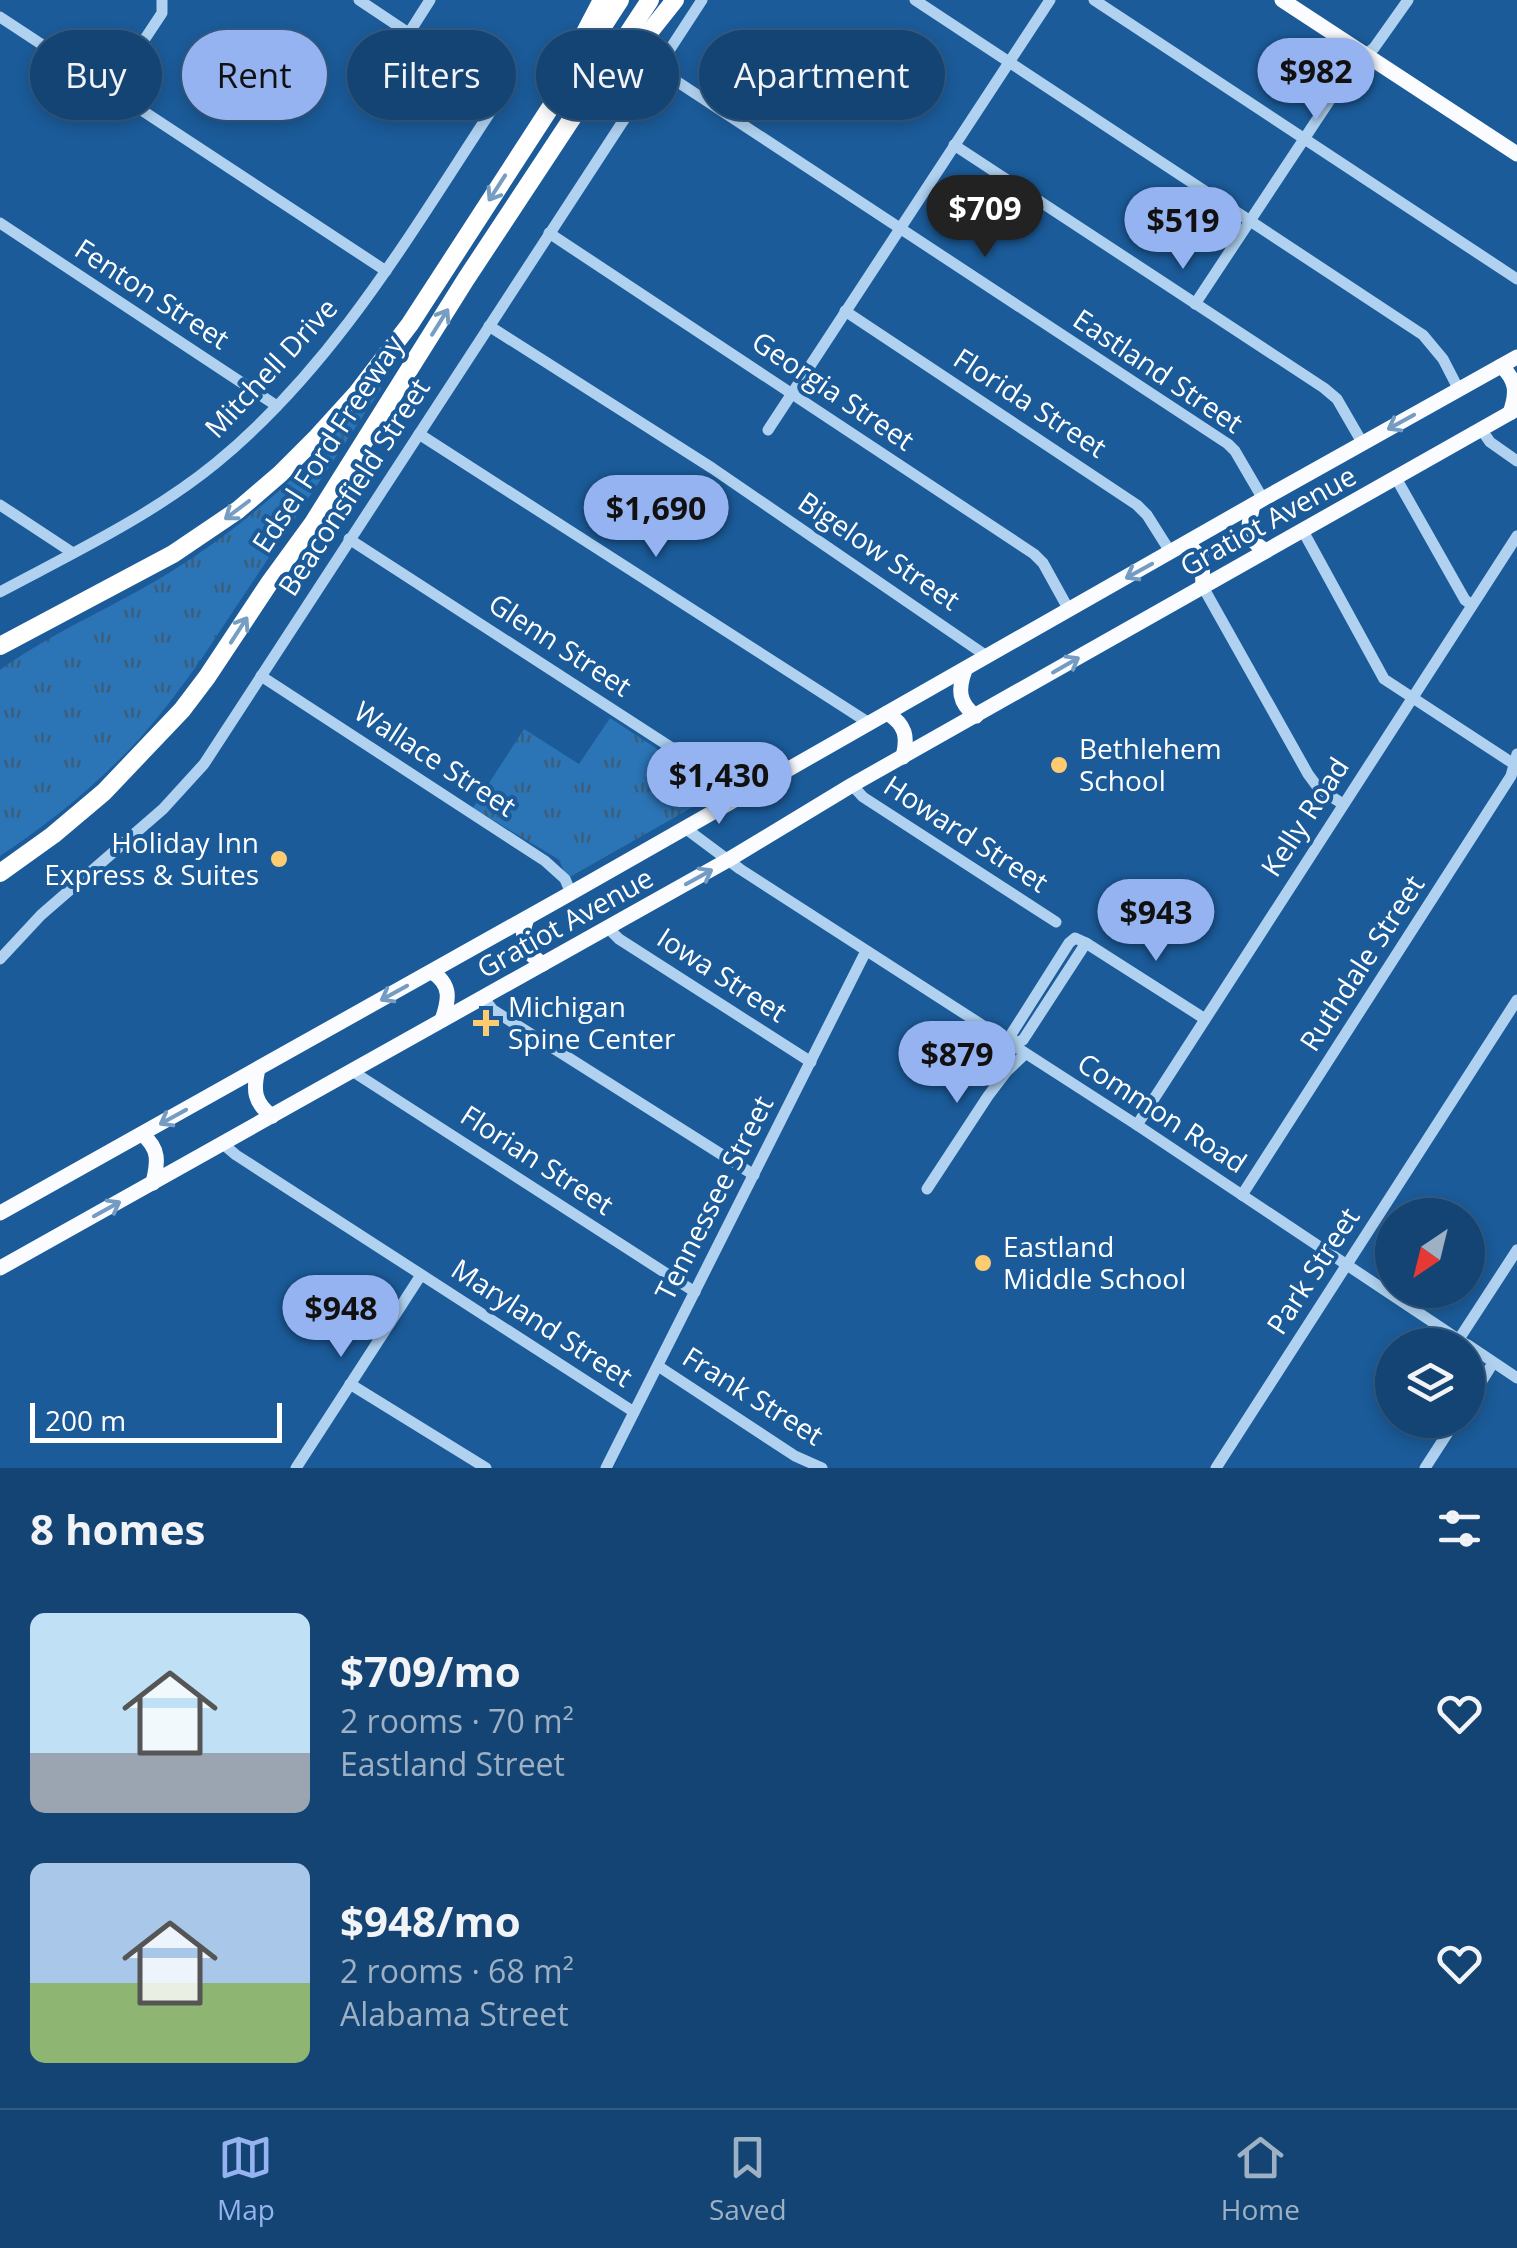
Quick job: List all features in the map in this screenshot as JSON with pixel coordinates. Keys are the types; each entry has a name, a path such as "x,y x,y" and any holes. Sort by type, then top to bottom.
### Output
{"highway":[{"path":"540,121 554,87 602,0"},
{"name":"Edsel Ford Freeway","path":"0,646 173,554 238,510 280,474 356,393 410,324 620,0"},
{"name":"Edsel Ford Freeway","path":"0,874 104,792 182,710 313,523 466,280 650,0"},
{"path":"466,280 520,212 604,90 675,0"},
{"path":"0,887 64,841 121,790 158,751 182,710"}],"main road":[{"path":"1282,0 1517,154"},
{"name":"Gratiot Avenue","path":"0,1214 1517,357"},
{"path":"1501,366 1515,383 1514,411"},
{"name":"Gratiot Avenue","path":"0,1268 608,928 852,785 1514,411"},
{"path":"1258,502 1249,522 1250,537 1266,551"},
{"path":"1188,543 1202,558 1203,587"},
{"path":"965,670 960,698 976,716"},
{"path":"887,713 904,730 903,758"},
{"path":"528,918 524,946 543,964"},
{"path":"432,972 442,979 447,990 442,1020"},
{"path":"258,1069 255,1097 272,1116"},
{"path":"142,1134 158,1155 153,1183"}],"street":[{"path":"358,0 404,30"},
{"path":"411,30 430,0"},
{"name":"Beaconsfield Street","path":"679,36 702,0"},
{"path":"915,0 1423,335 1459,390"},
{"path":"768,430 1050,0"},
{"path":"1094,0 1517,279"},
{"path":"1195,304 1355,62 1374,48 1408,0"},
{"path":"151,30 162,13 163,2"},
{"path":"0,16 30,36"},
{"name":"Eastland Street","path":"679,83 1228,444 1235,451 1258,502"},
{"path":"157,120 386,271"},
{"name":"Mitchell Drive","path":"0,592 156,506 216,463 277,406 335,342 485,120"},
{"name":"Beaconsfield Street","path":"0,960 41,915 175,798 204,764 624,120"},
{"path":"954,145 1336,397 1363,444"},
{"name":"Fenton Street","path":"0,223 277,406"},
{"name":"Georgia Street","path":"550,233 1034,554 1069,610"},
{"name":"Florida Street","path":"846,311 1137,505 1172,552"},
{"name":"Bigelow Street","path":"489,326 712,468 988,657"},
{"path":"1482,430 1490,442 1517,461"},
{"path":"418,434 869,723"},
{"path":"1396,478 1465,600 1472,605"},
{"path":"0,505 73,553"},
{"path":"1303,531 1384,679 1516,762"},
{"name":"Kelly Road","path":"1137,1125 1517,536"},
{"name":"Glenn Street","path":"349,539 743,794"},
{"path":"1203,587 1308,774 1343,804"},
{"name":"Wallace Street","path":"261,676 546,861 565,879 572,894"},
{"name":"Ruthdale Street","path":"1242,1196 1511,776 1516,762"},
{"name":"Howard Street","path":"852,785 863,797 1056,922"},
{"name":"Common Road","path":"685,828 728,860 1442,1328"},
{"name":"Iowa Street","path":"608,928 811,1062"},
{"path":"1010,1045 1024,1040 1086,942 1205,1019"},
{"name":"Tennessee Street","path":"606,1468 866,951"},
{"path":"483,997 493,1010 754,1175"},
{"name":"Park Street","path":"1216,1468 1517,1000"},
{"path":"927,1189 988,1096 1025,1054"},
{"name":"Florian Street","path":"352,1071 695,1292"},
{"name":"Maryland Street","path":"223,1144 634,1412"},
{"path":"1473,1328 1517,1250"},
{"path":"296,1468 421,1275"},
{"name":"Common Road","path":"1485,1357 1517,1378"},
{"path":"1485,1377 1494,1363"},
{"name":"Frank Street","path":"658,1366 795,1456 822,1468"},
{"path":"350,1384 486,1468"},
{"path":"1425,1468 1444,1438"}],"green space":[{"path":"380,380 381,389 165,708 92,786 0,856 0,670 172,571 230,531 311,461"},
{"path":"610,718 721,791 568,878 558,859 473,808 524,729 579,764"}],"place":[{"name":"Bethlehem School","path":"1059,765"},
{"name":"Holiday Inn Express & Suites","path":"279,859"},
{"name":"Michigan Spine Center","path":"486,1023"},
{"name":"Eastland Middle School","path":"983,1263"}]}
